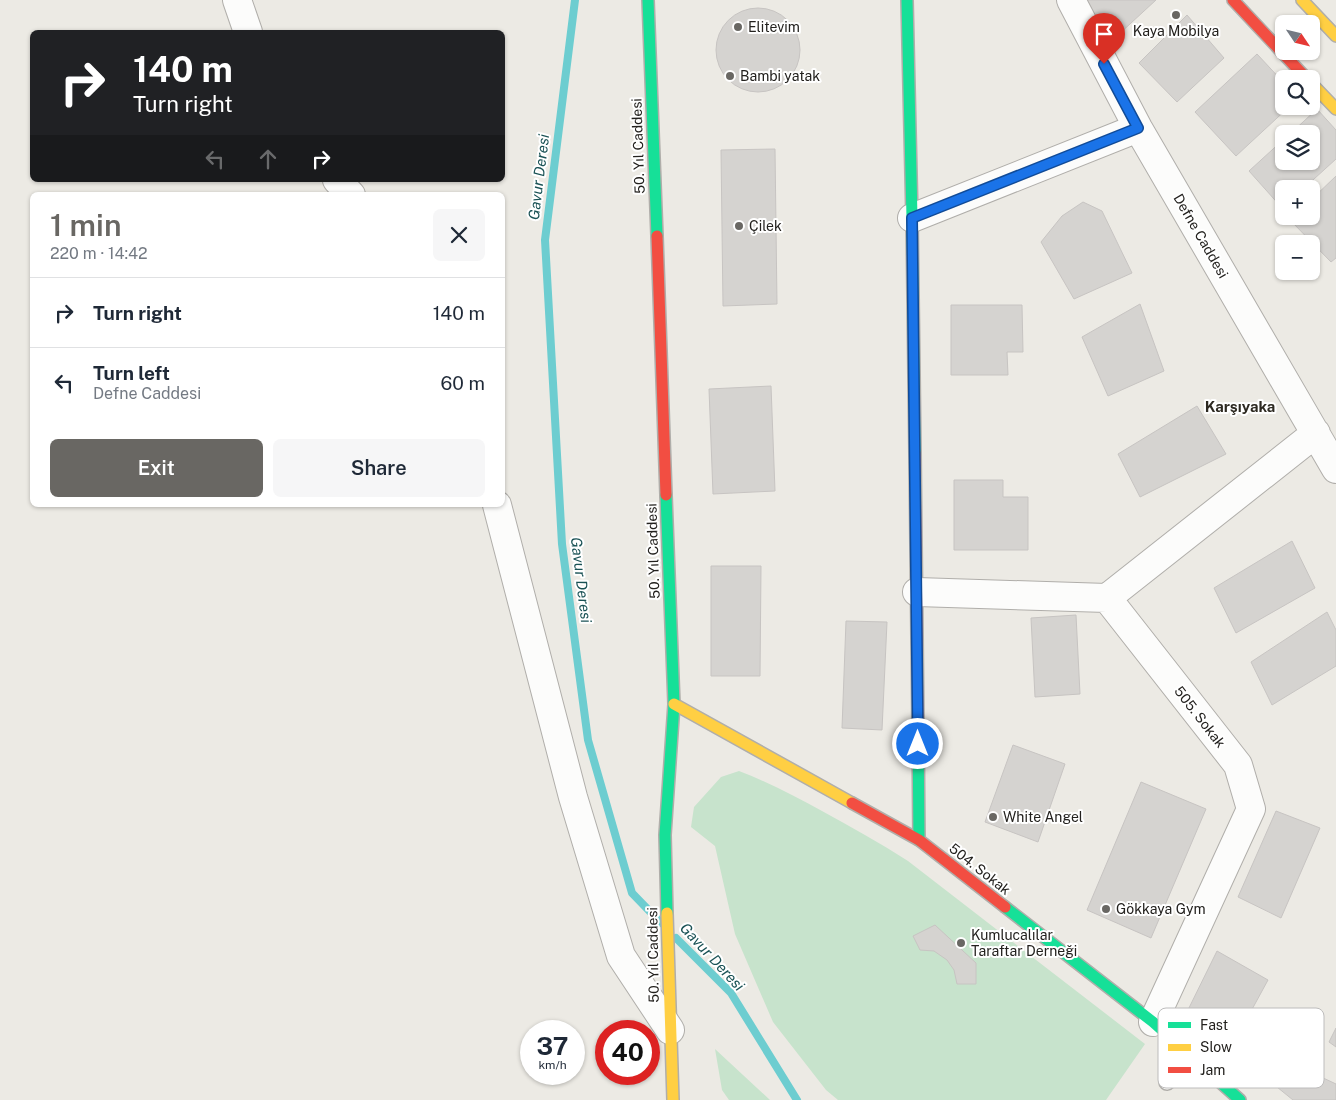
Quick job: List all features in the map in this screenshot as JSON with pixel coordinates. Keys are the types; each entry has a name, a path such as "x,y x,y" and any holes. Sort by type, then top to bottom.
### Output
{"main road":[{"name":"50. Yıl Caddesi","path":"648,0 674,704 665,835 673,1100"},
{"path":"907,0 917,592 918,840"},
{"path":"1233,0 1299,70"},
{"path":"1302,0 1336,36"},
{"path":"1320,92 1336,109"},
{"name":"504. Sokak","path":"674,704 918,840 1158,1027"},
{"name":"504. Sokak","path":"1224,1088 1234,1098"}],"street":[{"path":"236,0 247,30"},
{"name":"Defne Caddesi","path":"1071,0 1138,128 1336,469"},
{"path":"912,218 1138,128"},
{"path":"339,182 348,192"},
{"path":"917,592 1107,598 1316,433"},
{"path":"498,507 573,797 620,956 670,1030"},
{"name":"505. Sokak","path":"1107,598 1238,765 1251,809 1159,1008"},
{"name":"505. Sokak","path":"1153,1022 1158,1011"}],"green space":[{"path":"739,771 812,805 908,861 1145,1044 1106,1100 838,1100 826,1090 773,1022 735,934 715,846 691,827 694,807 721,777"},
{"path":"715,1049 770,1100 729,1100 722,1090"}],"building":[{"path":"1083,0 1156,0 1118,35 1089,10"},
{"path":"750,8 766,8 782,15 793,26 800,42 797,66 788,80 782,85 766,92 750,92 734,85 723,74 716,58 716,42 723,26 734,15"},
{"path":"1187,15 1224,58 1177,102 1139,63"},
{"path":"1257,54 1275,73 1275,115 1280,115 1236,156 1195,112"},
{"path":"1320,112 1336,130 1336,159 1313,180 1275,180 1275,200 1249,171 1275,147 1275,170 1320,170 1320,125 1300,125 1311,115 1320,115"},
{"path":"775,149 777,304 723,306 721,150"},
{"path":"1336,176 1336,258 1331,262 1320,251 1320,235 1305,235 1295,225 1320,225 1320,191"},
{"path":"1083,202 1102,211 1132,273 1074,299 1041,242 1062,216"},
{"path":"1140,304 1164,371 1108,396 1082,337"},
{"path":"951,305 1022,305 1023,352 1007,352 1008,375 951,375"},
{"path":"771,386 775,491 713,494 709,389"},
{"path":"1197,406 1226,454 1140,497 1118,454"},
{"path":"954,480 1003,480 1003,497 1028,497 1028,550 954,550"},
{"path":"1292,541 1315,588 1236,633 1214,588"},
{"path":"711,566 761,566 760,676 711,676"},
{"path":"1327,612 1336,630 1336,666 1272,705 1251,662"},
{"path":"1076,615 1080,694 1035,697 1031,618"},
{"path":"846,621 887,622 882,730 842,728"},
{"path":"1013,745 1065,764 1038,842 985,822"},
{"path":"1141,782 1206,809 1151,938 1087,910"},
{"path":"1276,811 1320,828 1281,918 1238,897"},
{"path":"935,925 976,963 976,984 957,984 954,970 947,960 934,951 920,950 913,936"},
{"path":"1217,951 1268,980 1253,1008 1189,1008"},
{"path":"1336,1028 1336,1047 1329,1042"},
{"path":"1324,1078 1336,1084 1336,1100 1293,1100 1278,1088 1324,1088"}],"waterway":[{"name":"Gavur Deresi","path":"575,0 545,240 562,544 588,740 632,893 661,923"},
{"name":"Gavur Deresi","path":"676,938 731,993 797,1100"}],"traffic: fast":[{"path":"648,0 657,236"},
{"path":"907,0 915,453"},
{"path":"666,495 674,704 665,835 667,913"},
{"path":"918,728 919,840"},
{"path":"1005,907 1158,1026"},
{"path":"1227,1088 1240,1100"}],"traffic: slow":[{"path":"1302,0 1336,36"},
{"path":"1320,92 1336,109"},
{"path":"674,704 852,803"},
{"path":"667,913 673,1100"}],"traffic: jam":[{"path":"1233,0 1299,70"},
{"path":"657,236 666,495"},
{"path":"915,453 918,728"},
{"path":"852,803 919,840 1005,907"}],"place":[{"name":"Kaya Mobilya","path":"1176,15"},
{"name":"Elitevim","path":"738,27"},
{"name":"Bambi yatak","path":"730,76"},
{"name":"Çilek","path":"739,226"},
{"name":"White Angel","path":"993,817"},
{"name":"Gökkaya Gym","path":"1106,909"},
{"name":"Kumlucalılar Taraftar Derneği","path":"961,943"}],"district":[{"name":"Karşıyaka","path":"1240,407"}],"route":[{"path":"918,744 912,218 1138,128 1104,64"}]}
